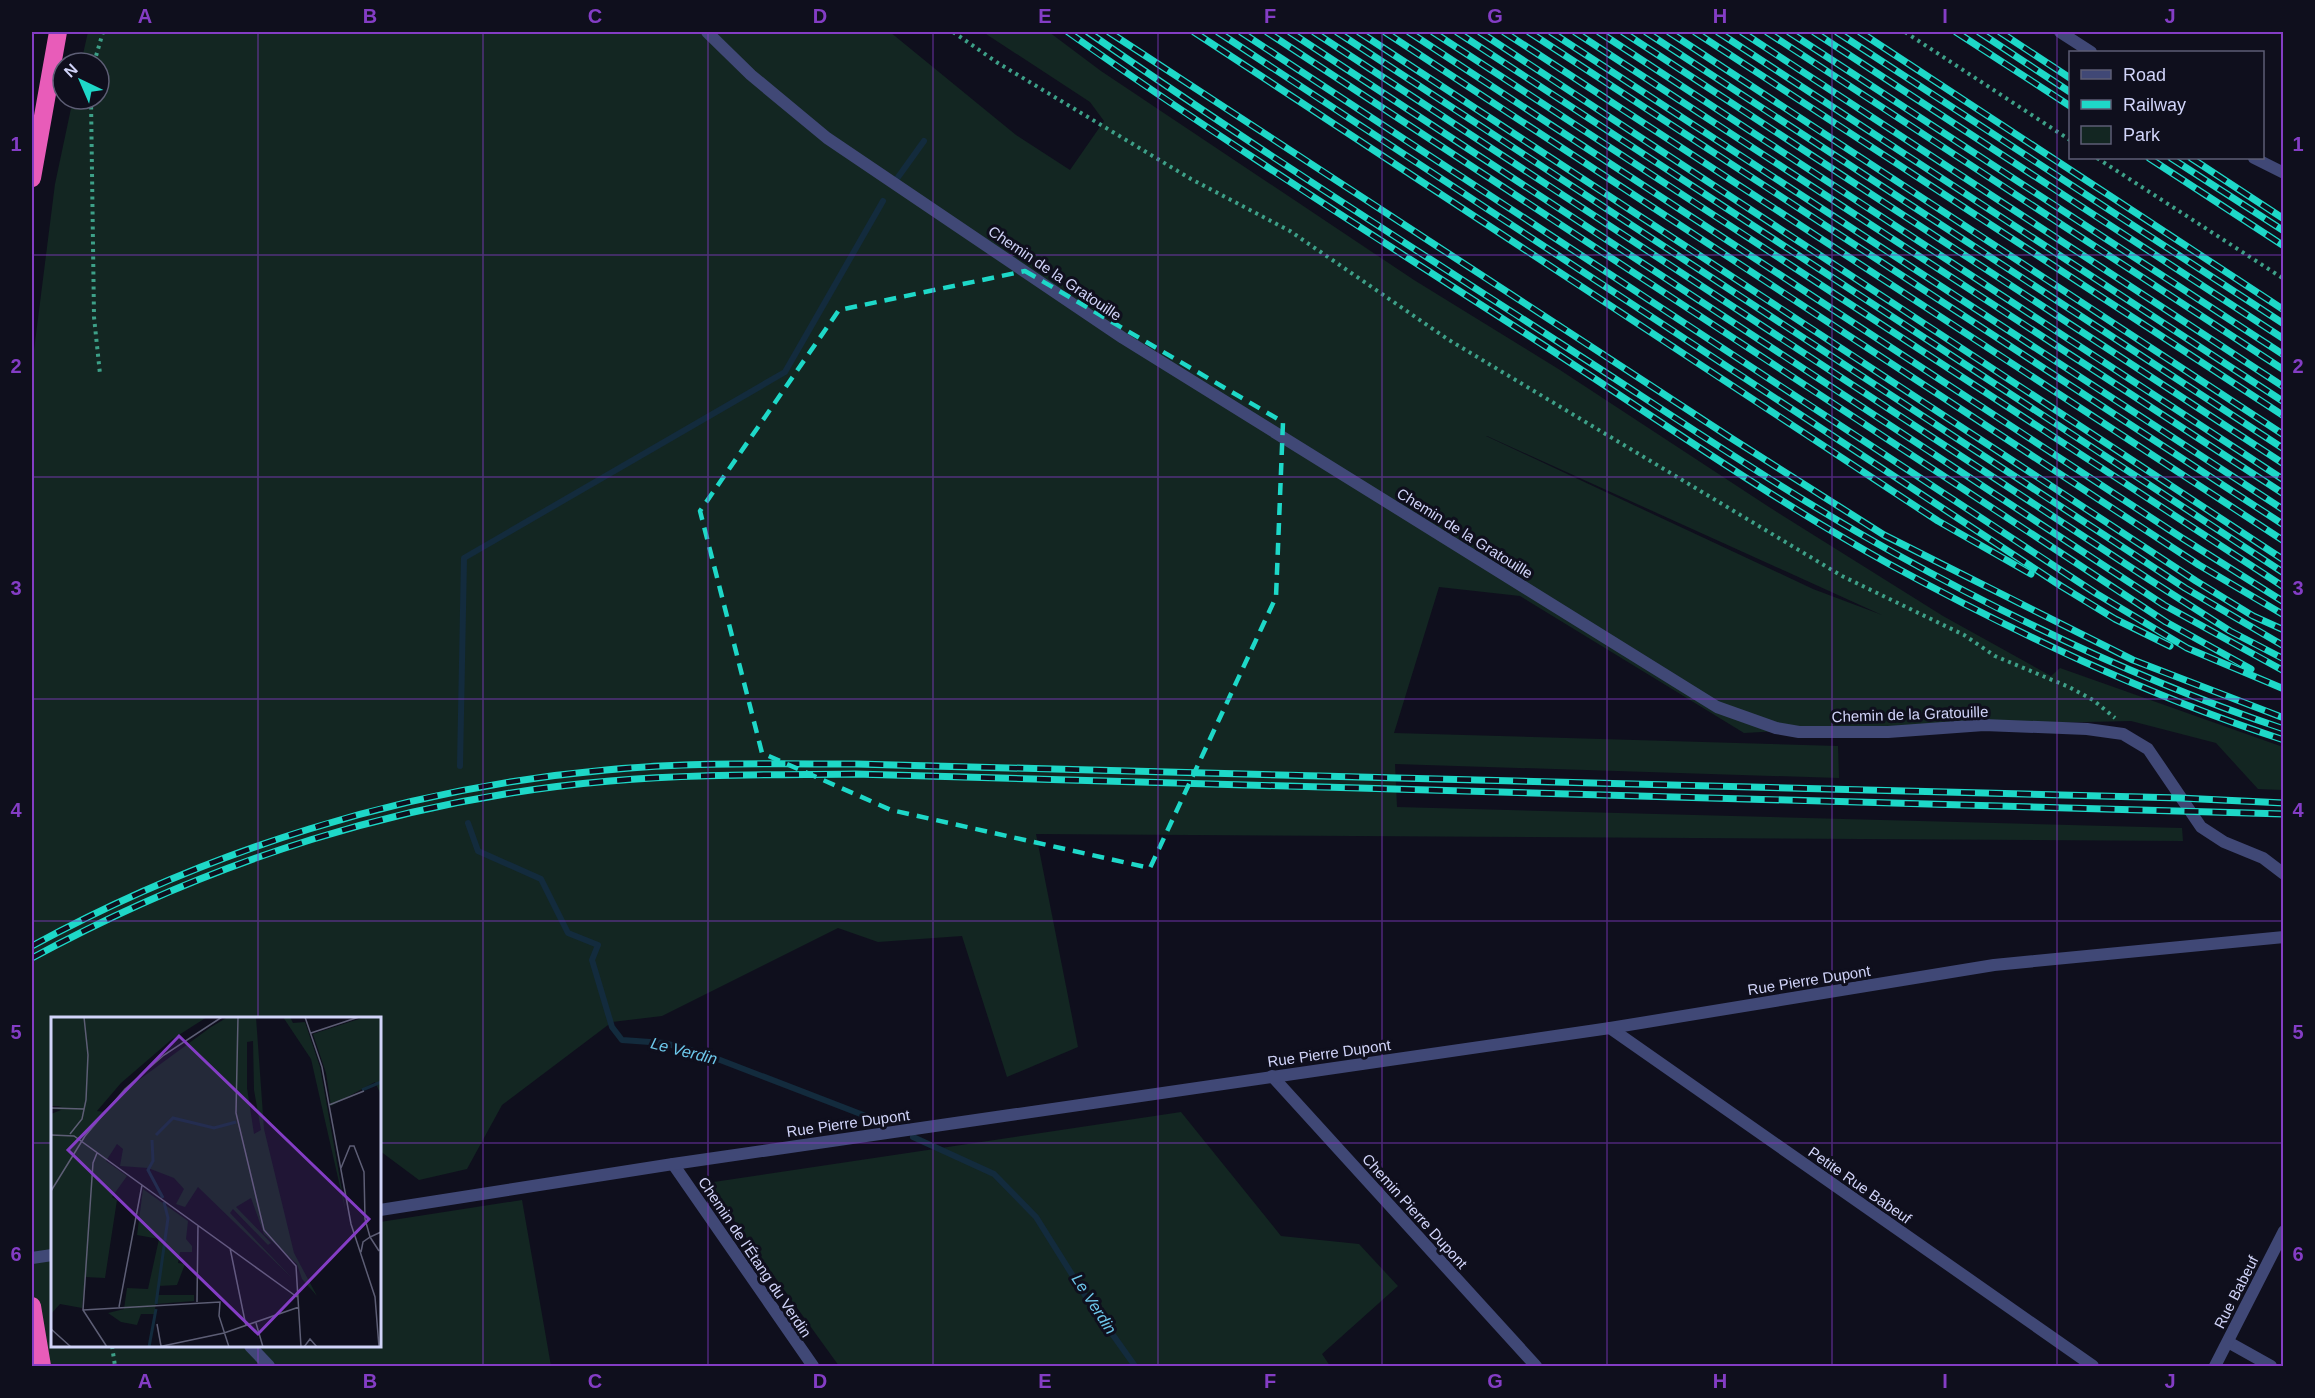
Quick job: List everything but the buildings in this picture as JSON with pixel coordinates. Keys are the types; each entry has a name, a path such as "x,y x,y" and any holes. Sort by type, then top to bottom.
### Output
{"highway":[{"path":"32,178 58,32"},
{"path":"32,1306 42,1366"}],"street":[{"name":"Chemin de la Gratouille","path":"707,32 751,75 827,138 1114,331 1717,707 1776,728 1799,732 1888,732 1984,724 2087,729 2135,739"},
{"path":"2060,32 2089,51"},
{"path":"2256,159 2283,173"},
{"path":"2135,739 2156,758 2187,810 2201,828 2224,842 2263,858 2283,874"},
{"name":"Rue Pierre Dupont","path":"381,1209 673,1164 1610,1028 1994,965 2283,937"},
{"name":"Petite Rue Babeuf","path":"1610,1028 2093,1366"},
{"name":"Chemin Pierre Dupont","path":"1272,1076 1536,1366"},
{"name":"Chemin de l'Étang du Verdin","path":"673,1164 813,1366"},
{"name":"Rue Babeuf","path":"2215,1366 2283,1231"},
{"path":"32,1258 51,1255"},
{"path":"2228,1342 2271,1366"},
{"path":"251,1347 269,1366"}],"path":[{"path":"97,51 103,32"},
{"path":"953,32 998,63 1191,179 1290,231 1449,340 1842,576 1964,636 1995,656 2093,700 2111,713 2135,739"},
{"path":"1905,32 2069,139"},
{"path":"91,111 94,317 100,374"},
{"path":"2099,159 2283,279"},
{"path":"112,1347 116,1366"}],"highlighted area":[{"path":"1025,271 1283,422 1276,597 1150,868 891,810 762,753 700,511 839,310"}],"green space":[{"path":"88,32 890,32 1016,135 1070,170 1104,121 1090,102 983,32 1049,32 1101,71 1414,280 1560,370 1769,507 1943,616 2051,676 2060,668 2283,747 2283,790 2258,789 2216,743 2131,721 1855,727 1744,733 1520,596 1439,587 1394,733 1838,746 1839,778 1395,764 1397,807 2182,828 2183,841 1036,834 1078,1047 1007,1077 962,936 878,942 838,928 662,1016 612,1022 502,1105 467,1169 419,1180 381,1152 381,1017 51,1017 51,1347 381,1347 381,1222 522,1200 551,1366 32,1366 32,366 55,184 70,111 111,111 111,51 84,51","holes":["1486,436 1882,615 1813,589"]},
{"path":"1181,1112 1281,1236 1359,1244 1398,1286 1322,1354 1330,1366 839,1366 707,1183"}],"waterway":[{"path":"896,180 924,141"},
{"path":"460,766 464,558 785,372 883,201"},
{"name":"Le Verdin","path":"468,823 478,851 541,879 568,933 598,945 592,960 612,1027 622,1040 664,1043 702,1053 884,1123"},
{"name":"Le Verdin","path":"913,1137 994,1174 1036,1217 1088,1300 1135,1366"}],"railway":[{"path":"1068,32 1306,192 1717,459 1845,539 1937,590 2082,661 2182,703 2284,740"},
{"path":"1088,32 1392,235 1735,457 1855,531 2038,628 2135,672 2284,729"},
{"path":"1109,32 1731,438 1884,535 2133,660 2284,718"},
{"path":"1194,32 1938,521 2031,574"},
{"path":"1218,32 2061,586 2115,619 2170,646"},
{"path":"1241,32 2097,594 2187,648 2284,689"},
{"path":"1267,32 2166,622 2251,669"},
{"path":"1290,32 2164,605 2284,671"},
{"path":"1314,32 2150,580 2230,631 2284,659"},
{"path":"1337,32 2185,588 2284,646"},
{"path":"1359,32 2196,581 2253,616 2284,630"},
{"path":"1385,32 2199,565 2284,615"},
{"path":"1409,32 2182,538 2284,602"},
{"path":"1433,32 2284,587"},
{"path":"1457,32 2284,573"},
{"path":"1480,32 2284,560"},
{"path":"1504,32 2284,541"},
{"path":"1529,32 2284,525"},
{"path":"1551,32 2284,510"},
{"path":"1575,32 2284,494"},
{"path":"1599,32 2284,480"},
{"path":"1623,32 2284,464"},
{"path":"1646,32 2284,449"},
{"path":"1669,32 2284,435"},
{"path":"1695,32 2284,416"},
{"path":"1718,32 2284,402"},
{"path":"1742,32 2284,387"},
{"path":"1767,32 2284,370"},
{"path":"1789,32 2284,355"},
{"path":"1814,32 2284,339"},
{"path":"1837,32 2284,324"},
{"path":"1860,32 2284,310"},
{"path":"1956,32 2069,105"},
{"path":"1979,32 2069,91"},
{"path":"2000,32 2069,77"},
{"path":"2151,159 2284,246"},
{"path":"2173,159 2284,231"},
{"path":"2193,159 2284,219"},
{"path":"32,946 168,881 238,853 310,829 383,808 456,792 531,779 637,767 856,764 2180,798 2284,803"},
{"path":"32,958 100,923 240,864 385,819 459,802 534,790 671,777 855,774 2284,814"}]}
